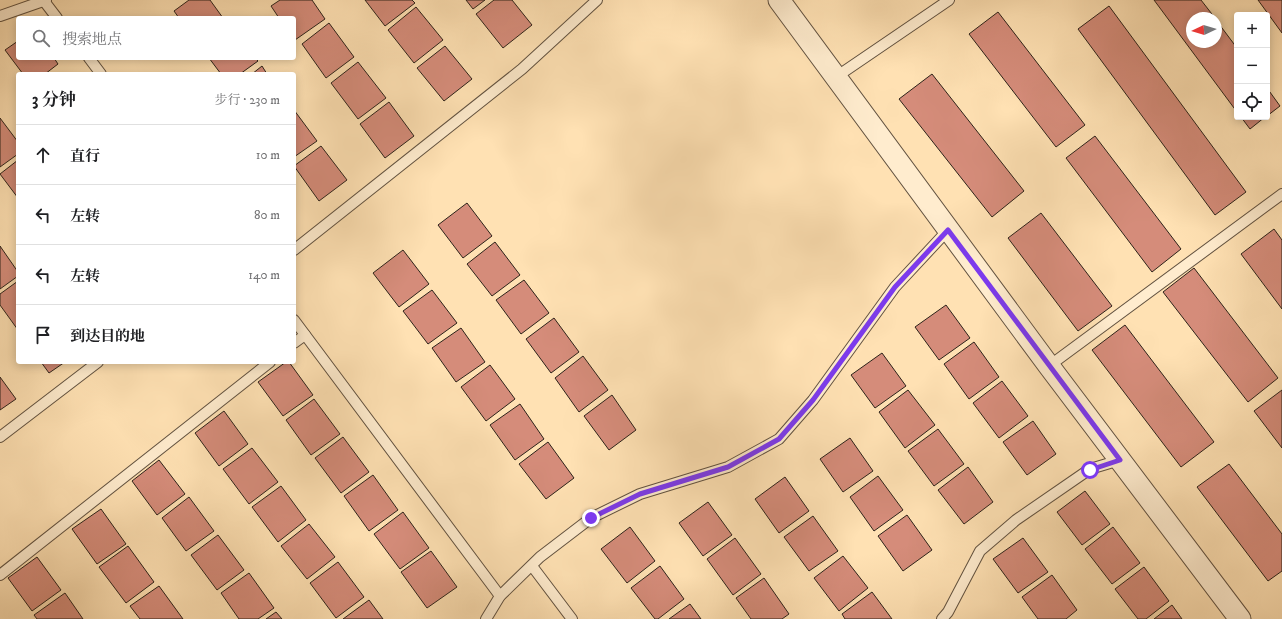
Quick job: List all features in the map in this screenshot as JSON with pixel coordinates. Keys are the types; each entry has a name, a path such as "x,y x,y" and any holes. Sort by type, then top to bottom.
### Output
{"street":[{"path":"779,0 1049,366 1240,619"}],"lane":[{"path":"0,16 45,0 56,16"},
{"path":"296,248 522,69 597,0"},
{"path":"836,77 949,0"},
{"path":"91,60 100,72"},
{"path":"1049,366 1282,194"},
{"path":"486,619 500,596 540,557 591,518 640,494 728,467 779,439 813,400 895,287 948,230"},
{"path":"296,323 500,596"},
{"path":"296,342 305,335"},
{"path":"0,437 95,364"},
{"path":"0,575 267,364"},
{"path":"942,619 948,612 980,551 1016,520 1090,470 1120,460"},
{"path":"532,566 572,619"}],"building":[{"path":"189,0 210,0 222,16 178,16 174,11"},
{"path":"280,0 312,0 325,19 296,39 296,16 278,16 271,6"},
{"path":"365,0 412,0 415,3 385,26"},
{"path":"466,0 485,0 473,9"},
{"path":"494,0 512,0 532,25 503,48 476,14"},
{"path":"1154,0 1201,0 1210,12 1186,12 1186,43"},
{"path":"1258,0 1282,0 1282,33 1270,16 1270,12 1267,12"},
{"path":"1109,6 1246,192 1215,215 1078,29"},
{"path":"416,7 443,40 414,63 388,30"},
{"path":"998,12 1085,125 1056,147 969,34"},
{"path":"329,23 354,57 326,78 302,44"},
{"path":"1222,28 1234,44 1234,108 1190,48 1222,48"},
{"path":"16,42 16,60 55,60 58,64 48,72 22,72 5,50"},
{"path":"445,46 472,79 444,101 417,68"},
{"path":"210,60 258,61 243,72 220,72"},
{"path":"358,62 386,98 358,119 331,83"},
{"path":"262,66 266,72 254,72"},
{"path":"932,74 1024,191 992,217 899,99"},
{"path":"1270,92 1280,106 1270,114"},
{"path":"389,102 414,136 385,158 360,124"},
{"path":"296,113 317,141 296,156"},
{"path":"0,118 16,139 16,155 0,167"},
{"path":"1243,120 1261,120 1250,129"},
{"path":"1095,136 1181,249 1152,272 1066,158"},
{"path":"321,146 347,180 319,201 296,169 296,165"},
{"path":"16,162 16,195 0,174"},
{"path":"467,203 492,236 463,258 438,225"},
{"path":"1041,213 1112,306 1078,331 1008,238"},
{"path":"1274,229 1282,240 1282,309 1241,254"},
{"path":"495,242 520,275 492,296 467,264"},
{"path":"0,246 16,269 16,277 0,289"},
{"path":"403,250 429,284 399,307 373,273"},
{"path":"1194,268 1278,378 1248,402 1163,292"},
{"path":"524,280 549,313 521,334 496,300"},
{"path":"16,282 16,327 0,305 0,294"},
{"path":"432,290 457,323 428,344 403,311"},
{"path":"946,305 970,338 939,360 915,327"},
{"path":"554,318 579,352 551,373 526,339"},
{"path":"1125,325 1214,442 1181,467 1092,350"},
{"path":"461,328 485,362 456,382 432,348"},
{"path":"974,342 999,377 969,399 944,364"},
{"path":"882,353 906,386 875,408 851,375"},
{"path":"583,356 608,390 579,412 555,378"},
{"path":"42,364 62,364 49,373"},
{"path":"283,364 290,364 313,395 283,416 258,382"},
{"path":"490,365 515,399 486,421 461,387"},
{"path":"0,377 16,399 0,410"},
{"path":"1002,381 1028,416 999,438 973,403"},
{"path":"908,390 935,425 905,448 879,412"},
{"path":"1282,390 1282,448 1254,411"},
{"path":"612,395 636,430 609,450 584,416"},
{"path":"314,399 340,434 311,455 286,420"},
{"path":"520,404 544,439 515,460 490,425"},
{"path":"224,411 248,444 219,466 195,433"},
{"path":"1033,421 1056,454 1027,475 1003,442"},
{"path":"938,429 964,464 934,486 908,451"},
{"path":"343,437 369,472 341,493 315,458"},
{"path":"850,438 873,471 843,492 820,459"},
{"path":"548,442 574,478 546,499 519,464"},
{"path":"252,448 278,482 249,504 223,469"},
{"path":"159,460 185,494 157,515 132,481"},
{"path":"1229,464 1282,534 1282,571 1268,581 1197,487"},
{"path":"968,467 993,502 964,524 938,490"},
{"path":"373,475 398,510 369,531 344,496"},
{"path":"878,476 903,510 874,531 850,497"},
{"path":"785,477 809,511 779,533 755,499"},
{"path":"281,486 306,520 278,542 252,507"},
{"path":"1085,491 1110,524 1082,545 1057,512"},
{"path":"189,497 214,531 186,551 162,518"},
{"path":"708,502 732,535 703,556 679,523"},
{"path":"101,509 126,544 97,564 72,529"},
{"path":"403,512 429,548 400,569 374,534"},
{"path":"907,515 932,550 903,571 878,536"},
{"path":"813,516 838,551 809,571 784,537"},
{"path":"309,524 335,557 307,579 281,546"},
{"path":"630,527 655,561 627,583 601,549"},
{"path":"1113,527 1140,563 1112,584 1085,549"},
{"path":"218,535 244,570 217,590 191,555"},
{"path":"735,538 761,574 733,595 707,559"},
{"path":"1023,538 1048,572 1018,593 993,559"},
{"path":"128,546 154,582 126,603 99,567"},
{"path":"431,551 457,587 427,608 401,572"},
{"path":"843,556 868,588 839,611 814,578"},
{"path":"37,557 61,590 32,611 8,578"},
{"path":"338,562 364,597 336,618 310,583"},
{"path":"660,566 684,599 658,619 655,619 631,588"},
{"path":"1144,567 1169,601 1146,619 1138,619 1115,589"},
{"path":"249,573 274,608 258,619 239,619 221,593"},
{"path":"1052,575 1077,610 1066,619 1038,619 1022,597"},
{"path":"764,578 789,614 782,619 751,619 736,598"},
{"path":"159,586 183,619 140,619 130,606"},
{"path":"872,592 892,619 845,619 842,614"},
{"path":"65,593 83,619 37,619 34,615"},
{"path":"369,600 383,619 343,619"},
{"path":"690,604 701,619 669,619"},
{"path":"1172,605 1182,619 1154,619"},
{"path":"276,612 282,619 266,619"}],"route":[{"path":"591,518 640,494 728,467 779,439 813,400 895,287 948,230 1120,460 1090,470"}]}
